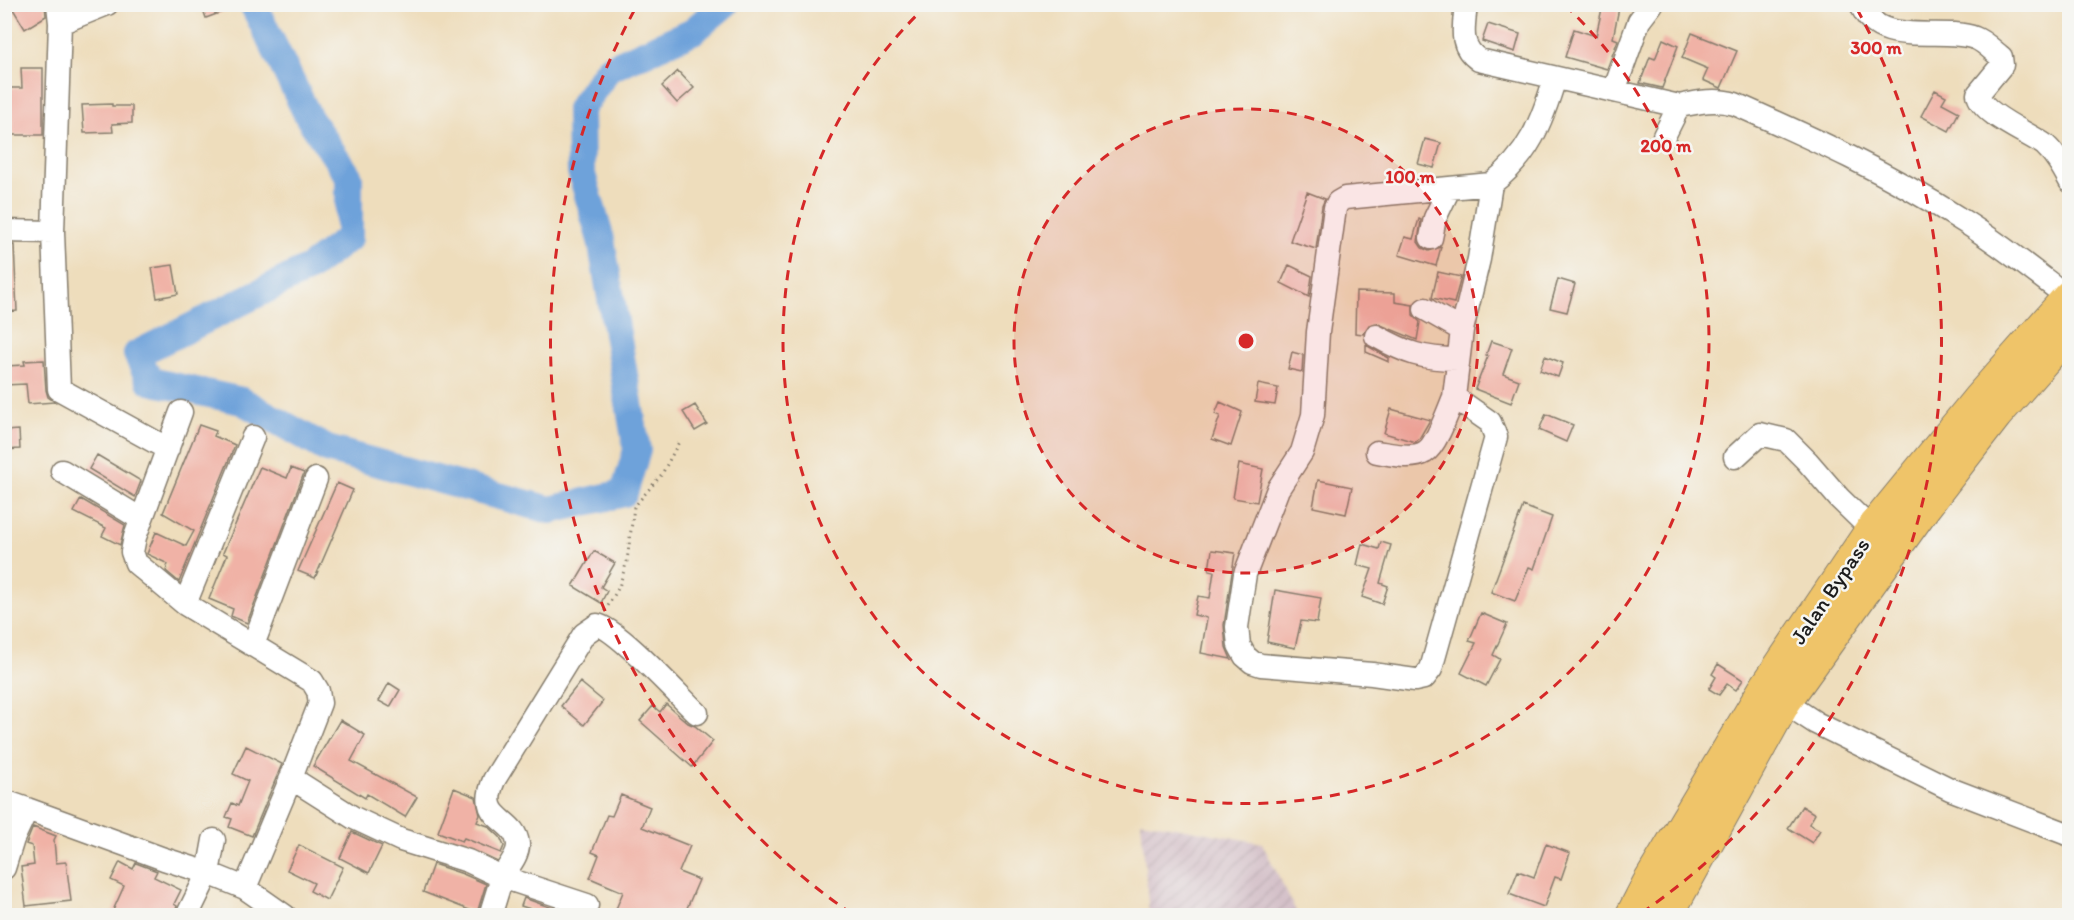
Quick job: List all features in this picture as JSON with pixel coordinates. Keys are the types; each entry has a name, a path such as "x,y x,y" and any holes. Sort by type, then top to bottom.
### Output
{"highway":[{"name":"Jalan Bypass","path":"1632,915 1765,689 1872,530 1979,399 2069,296"},
{"name":"Jalan Bypass","path":"1666,915 1784,702 1924,507 1996,414 2070,330"},
{"path":"1678,915 1702,868 1711,836"}],"street":[{"path":"107,4 59,14 53,232 59,389 168,449"},
{"path":"1466,4 1462,38 1472,55 1479,60 1679,106 1711,100 1724,101 1813,138 1902,183 1962,220 2069,296"},
{"path":"1614,91 1639,21 1652,4"},
{"path":"1861,4 1868,18 1894,32 1976,38 2001,57 2002,64 1978,94 1979,98 1995,114 2045,146 2059,161 2070,181"},
{"path":"1454,397 1490,422 1496,436 1435,660 1428,675 1415,680 1372,674 1261,665 1252,662 1245,656 1239,645 1237,627 1245,574 1278,489 1302,452 1313,415 1318,332 1335,208 1338,202 1345,198 1491,184 1520,158 1538,127 1555,78"},
{"path":"1664,136 1679,106"},
{"path":"1377,452 1405,455 1425,452 1431,446 1454,397 1462,330 1479,259 1491,184"},
{"path":"1431,238 1435,218 1449,189"},
{"path":"4,231 53,232"},
{"path":"1425,309 1462,330"},
{"path":"1376,336 1404,352 1433,359 1458,359"},
{"path":"181,412 141,519 132,552 136,563 185,604 312,681 318,692 320,703 245,888"},
{"path":"1735,458 1760,434 1786,440 1872,530"},
{"path":"185,604 253,437"},
{"path":"62,471 141,519"},
{"path":"253,645 316,479"},
{"path":"490,915 502,877 515,856 518,844 514,833 490,807 489,790 584,634 597,625 604,626 620,638 697,713"},
{"path":"1784,702 1816,723 1950,789 2070,835"},
{"path":"291,778 354,818 401,840 468,861 502,877 587,905"},
{"path":"4,801 245,888 285,915"},
{"path":"4,868 13,839 27,808"},
{"path":"187,915 208,873 214,840"}],"path":[{"path":"597,625 619,587 627,561 634,507 662,474 680,440"}],"shaded area":[{"path":"1141,821 1262,843 1298,915 1149,915"}],"building":[{"path":"10,4 45,4 46,16 25,29"},
{"path":"201,4 238,4 238,6 206,18"},
{"path":"1603,4 1619,8 1613,38 1618,40 1607,69 1565,57 1574,29 1596,36"},
{"path":"1488,24 1520,34 1515,52 1482,41"},
{"path":"1692,33 1737,51 1721,88 1703,80 1708,69 1682,58"},
{"path":"1663,39 1678,46 1662,88 1640,83 1650,57 1655,59"},
{"path":"21,68 43,68 43,135 13,135 9,88 22,88"},
{"path":"678,71 694,88 677,103 662,86"},
{"path":"1935,90 1946,96 1942,103 1959,112 1949,131 1921,116"},
{"path":"112,104 112,106 132,106 132,123 112,124 113,132 84,133 82,105"},
{"path":"1425,139 1441,143 1434,168 1418,164"},
{"path":"1307,192 1325,199 1316,249 1290,241"},
{"path":"1419,219 1421,220 1418,242 1422,248 1429,251 1441,247 1436,266 1399,255 1405,237 1413,239"},
{"path":"4,245 14,245 17,311 4,312"},
{"path":"173,265 178,294 157,298 152,268"},
{"path":"1289,265 1312,276 1309,297 1281,283"},
{"path":"1438,272 1461,277 1454,303 1432,298"},
{"path":"1558,279 1575,284 1567,312 1550,308"},
{"path":"1356,292 1395,293 1395,302 1413,305 1413,315 1420,322 1417,340 1376,323 1369,325 1363,334 1355,333"},
{"path":"1491,341 1512,348 1503,374 1519,380 1511,403 1475,389 1488,356 1486,355"},
{"path":"1366,345 1389,358 1389,362 1366,352"},
{"path":"1292,352 1303,355 1302,372 1288,369"},
{"path":"1545,356 1563,363 1558,377 1540,370"},
{"path":"44,360 46,390 48,397 55,402 28,404 26,384 4,385 4,366 25,365 24,361"},
{"path":"1258,384 1278,388 1275,405 1255,402"},
{"path":"1220,402 1242,412 1231,446 1212,439 1220,416 1215,414"},
{"path":"695,405 707,424 695,431 683,412"},
{"path":"1391,409 1430,420 1419,439 1415,442 1384,433"},
{"path":"1546,414 1573,425 1566,442 1539,430"},
{"path":"199,425 216,431 214,436 235,445 179,582 166,571 168,564 147,554 156,532 186,546 194,531 163,513"},
{"path":"19,430 20,449 4,450 4,431"},
{"path":"97,455 141,481 135,497 89,469"},
{"path":"1239,464 1263,469 1257,502 1233,498"},
{"path":"260,467 287,478 291,468 304,473 247,623 231,616 233,609 209,599 227,555 223,553"},
{"path":"1318,480 1352,487 1346,514 1313,507"},
{"path":"337,483 353,490 315,578 298,571"},
{"path":"81,499 125,525 120,545 102,536 106,528 74,512"},
{"path":"1523,506 1552,517 1534,569 1529,567 1515,601 1491,592"},
{"path":"1381,542 1391,545 1380,583 1388,586 1382,604 1362,597 1372,569 1357,565 1362,544 1379,549"},
{"path":"1212,550 1235,553 1224,625 1226,647 1231,659 1201,653 1207,618 1194,615 1198,596 1210,598 1214,571 1209,570"},
{"path":"594,551 615,563 601,587 607,591 601,603 573,586"},
{"path":"1275,590 1321,598 1317,623 1301,621 1295,648 1267,642"},
{"path":"1481,613 1507,624 1493,655 1500,659 1486,686 1461,673 1476,643 1469,641"},
{"path":"1718,664 1743,680 1736,690 1727,684 1719,695 1709,689 1716,677 1712,674"},
{"path":"580,682 603,701 584,725 561,706"},
{"path":"389,683 400,690 390,707 379,701"},
{"path":"666,704 713,741 692,767 640,721 653,706 660,712"},
{"path":"340,720 365,735 351,761 417,797 405,817 367,794 365,798 313,766"},
{"path":"246,746 282,764 252,836 229,827 232,819 226,817 232,803 238,806 248,781 233,774"},
{"path":"454,788 476,797 480,815 477,822 488,826 500,837 504,846 501,853 464,838 462,841 438,832"},
{"path":"621,795 650,807 642,827 690,846 679,872 699,880 684,915 632,915 616,909 623,892 590,878 599,855 592,852 607,815 612,816"},
{"path":"1802,806 1815,814 1809,824 1820,830 1812,843 1788,828"},
{"path":"33,827 56,836 54,840 56,863 66,862 71,901 26,906 21,867 34,865 32,846 26,844"},
{"path":"352,832 382,846 369,873 340,858"},
{"path":"1546,844 1570,853 1561,879 1555,877 1544,907 1509,894 1518,871 1534,877"},
{"path":"299,845 343,867 327,900 310,891 314,883 287,870"},
{"path":"120,862 133,869 136,863 157,871 154,877 181,890 174,904 177,906 174,915 111,915 124,886 111,880"},
{"path":"433,864 486,884 477,913 423,892"},
{"path":"524,898 552,908 549,915 521,906"}],"waterway":[{"path":"253,4 309,118 349,177 349,238 309,268 137,354 150,381 242,401 327,449 550,510 624,493 637,450 601,240 581,171 580,109 608,69 693,31 725,4"}]}
